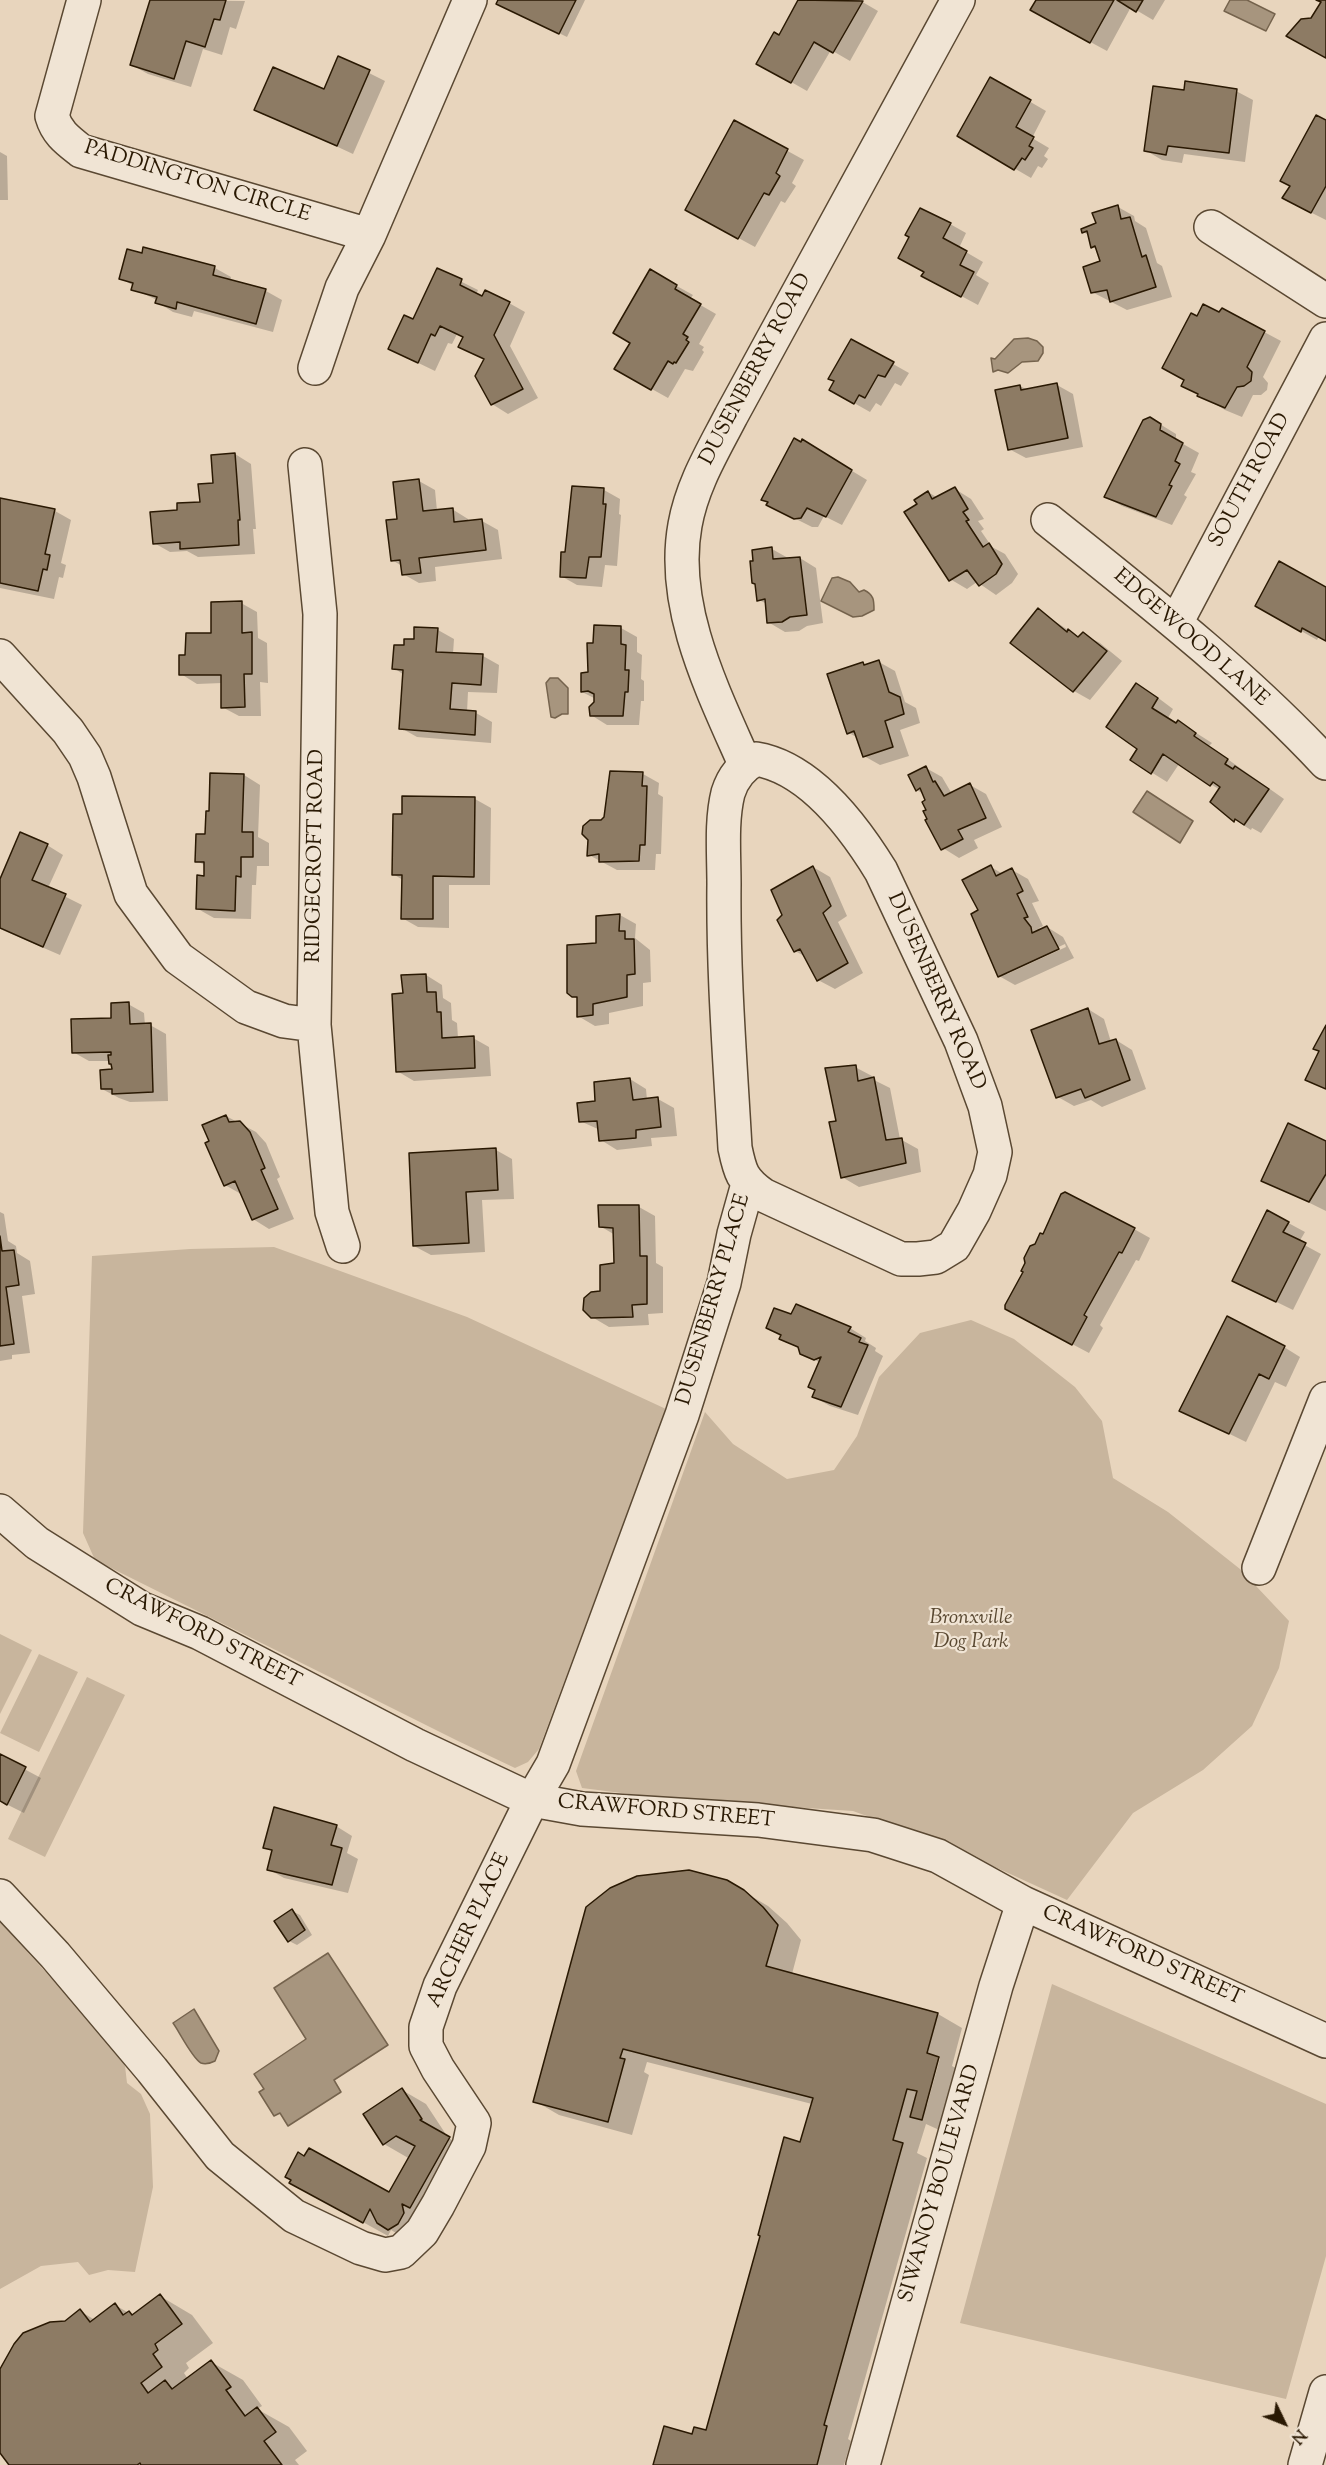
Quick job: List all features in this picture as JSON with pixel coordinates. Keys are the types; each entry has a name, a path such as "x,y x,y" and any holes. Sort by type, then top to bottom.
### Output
{"street":[{"name":"PADDINGTON CIRCLE","path":"84,0 52,116 55,128 62,136 81,151 369,235"},
{"path":"315,368 342,288 369,235 471,0"},
{"name":"DUSENBERRY ROAD","path":"748,1184 763,1195 901,1259 936,1257 954,1246 974,1211 990,1175 995,1152 986,1106 961,1041 881,871 866,847 849,824 804,779 771,761 756,759 745,764 697,643 685,601 682,560 685,525 697,482 958,0"},
{"path":"1211,227 1326,301"},
{"name":"SOUTH ROAD","path":"1176,623 1326,339"},
{"name":"RIDGECROFT ROAD","path":"305,465 320,614 314,1025 332,1212 343,1246"},
{"name":"EDGEWOOD LANE","path":"1048,520 1176,623 1302,737 1326,763"},
{"path":"0,656 68,731 85,756 94,777 131,894 178,958 246,1007 284,1021 314,1025"},
{"path":"745,764 729,792 724,827 723,938 735,1148 740,1171 748,1184"},
{"name":"DUSENBERRY PLACE","path":"682,1415 724,1283 734,1234 748,1184"},
{"path":"1259,1568 1326,1399"},
{"name":"ARCHER PLACE","path":"0,1896 56,1955 220,2156 294,2216 361,2248 385,2255 401,2252 422,2232 438,2205 469,2145 474,2123 438,2069 426,2046 426,2026 441,1986 532,1800 553,1764 682,1415"},
{"name":"CRAWFORD STREET","path":"0,1511 37,1543 142,1608 200,1633 415,1745 532,1800 582,1809 758,1820 873,1835 938,1856 1023,1903 1326,2041"},
{"name":"SIWANOY BOULEVARD","path":"863,2465 996,1986 1023,1903"},
{"path":"1305,2465 1326,2392"}],"green space":[{"path":"274,1247 467,1317 666,1409 539,1749 528,1762 515,1768 95,1560 83,1533 92,1256 190,1249"},
{"name":"Bronxville Dog Park","path":"971,1320 1014,1339 1075,1387 1102,1421 1113,1478 1168,1512 1240,1569 1289,1621 1279,1668 1252,1726 1203,1770 1133,1813 1067,1900 947,1845 853,1811 669,1799 582,1788 576,1771 705,1412 733,1444 787,1479 834,1470 857,1436 879,1377 920,1333"},
{"path":"0,1634 32,1650 0,1714"},
{"path":"39,1654 78,1672 39,1752 0,1733"},
{"path":"87,1677 125,1695 45,1857 8,1839"},
{"path":"0,1922 113,2046 125,2066 127,2083 141,2094 150,2114 153,2187 135,2272 108,2270 89,2275 78,2262 41,2266 0,2289"},
{"path":"1052,1984 1326,2104 1326,2256 1286,2399 960,2323"}],"shaded area":[{"path":"1230,0 1247,0 1275,14 1266,31 1224,11"},
{"path":"1028,338 1037,341 1043,347 1043,353 1038,361 1022,362 1008,373 998,370 993,372 991,358 995,359 1014,339"},
{"path":"838,577 850,582 859,592 864,590 870,594 874,610 862,616 853,617 821,601 832,578"},
{"path":"550,678 558,678 568,688 568,714 555,718 551,717 546,683"},
{"path":"1147,791 1193,821 1180,843 1133,812"},
{"path":"328,1953 388,2045 334,2080 341,2092 288,2126 280,2113 274,2116 259,2092 264,2089 254,2074 306,2039 274,1988"},
{"path":"194,2009 219,2051 215,2061 207,2064 197,2060 173,2023"}],"building":[{"path":"150,0 226,0 220,20 214,19 205,47 186,41 174,79 130,65"},
{"path":"498,0 576,0 559,34 496,4"},
{"path":"798,0 863,1 833,53 814,42 791,83 756,64 774,32 779,35"},
{"path":"1036,0 1114,0 1090,43 1030,10"},
{"path":"1117,0 1143,0 1136,12"},
{"path":"1316,0 1326,0 1326,58 1286,36 1301,19 1311,18 1321,2"},
{"path":"338,56 370,70 337,146 254,110 273,67 324,89"},
{"path":"990,77 1031,100 1016,127 1034,137 1029,146 1033,148 1014,170 957,136"},
{"path":"1185,81 1237,89 1229,153 1168,146 1166,155 1144,151 1153,86 1184,90"},
{"path":"1316,115 1326,120 1326,186 1311,213 1282,198 1290,186 1280,181"},
{"path":"734,120 788,149 776,173 780,176 769,195 764,193 738,239 685,210"},
{"path":"1118,205 1121,219 1130,217 1142,257 1146,255 1156,287 1110,302 1107,290 1091,293 1083,267 1100,261 1095,246 1091,248 1087,231 1082,233 1081,229 1096,223 1092,213"},
{"path":"920,208 951,223 943,238 967,251 960,265 974,272 961,297 921,276 924,272 898,258 909,237 905,235"},
{"path":"143,247 215,266 213,275 266,289 256,324 177,302 176,309 155,303 157,297 131,290 133,283 119,279 127,249 142,253"},
{"path":"437,268 462,279 460,285 482,296 485,290 510,302 494,335 523,389 491,405 475,376 484,359 458,347 463,337 440,326 435,336 431,334 418,363 388,349 404,315 413,319"},
{"path":"650,269 677,285 675,289 701,304 683,334 688,337 686,340 689,342 676,363 668,361 651,390 614,369 630,343 613,333"},
{"path":"1203,304 1219,312 1222,308 1265,331 1247,367 1252,372 1251,381 1244,386 1237,387 1225,408 1181,386 1184,380 1162,368 1191,313 1197,316"},
{"path":"851,339 894,362 885,377 878,375 865,398 859,395 854,404 829,390 834,381 828,379"},
{"path":"1057,383 1068,438 1008,450 995,390 1020,385 1021,390"},
{"path":"1150,417 1161,424 1160,430 1183,443 1175,461 1180,464 1169,485 1172,486 1156,517 1104,497 1143,420"},
{"path":"794,438 801,442 802,439 852,470 826,517 807,508 801,518 794,519 766,505 768,502 761,500"},
{"path":"235,453 240,520 238,520 239,545 180,549 180,542 153,544 150,512 177,510 177,503 200,502 198,484 213,483 211,455"},
{"path":"419,479 423,511 453,508 454,522 482,519 486,550 419,558 421,573 402,575 400,560 391,561 386,520 397,519 393,482"},
{"path":"572,486 604,488 603,504 606,504 601,557 589,557 586,578 560,577 561,552 565,552"},
{"path":"955,487 968,509 963,512 969,520 966,521 983,547 989,543 1002,564 996,574 979,586 967,570 949,581 904,512 917,504 914,500 928,491 932,499"},
{"path":"0,498 55,509 45,554 50,555 47,570 43,569 38,591 0,583"},
{"path":"772,547 773,559 800,557 807,615 790,617 782,622 767,623 765,599 757,601 755,584 752,583 750,561 753,561 752,550"},
{"path":"1279,561 1326,587 1326,641 1302,628 1301,632 1255,606"},
{"path":"242,601 242,633 252,632 252,674 244,674 245,707 221,708 221,675 179,675 179,655 185,655 186,633 211,633 211,602"},
{"path":"1038,608 1067,632 1068,629 1078,637 1083,632 1107,651 1073,692 1010,643"},
{"path":"594,625 621,626 621,644 626,645 625,670 629,670 628,692 625,692 623,716 590,716 589,707 594,702 594,694 588,691 581,692 581,673 588,672 587,643 593,643"},
{"path":"414,627 438,628 436,652 483,654 481,685 452,683 450,709 476,711 475,735 399,729 403,670 392,669 394,645 404,645 404,639 414,639"},
{"path":"879,660 889,692 900,697 904,714 885,721 893,747 863,757 854,731 847,734 827,674 863,662 864,665"},
{"path":"1136,683 1158,698 1152,708 1176,723 1178,720 1196,733 1194,736 1228,759 1225,764 1233,769 1235,766 1269,789 1244,825 1235,819 1234,822 1210,802 1220,787 1213,782 1210,786 1163,754 1151,774 1130,760 1137,749 1106,727"},
{"path":"926,766 933,782 935,781 944,796 970,783 986,818 958,830 963,839 941,850 925,820 927,819 923,811 926,810 922,802 925,800 920,788 916,791 908,775"},
{"path":"610,771 643,772 642,786 647,786 645,845 640,845 639,861 599,862 599,854 587,856 588,840 582,834 583,826 590,820 601,820 604,817"},
{"path":"210,773 244,774 242,832 253,832 253,857 241,857 241,877 236,876 235,911 196,909 197,875 204,876 204,862 195,862 196,834 205,834 206,811 209,811"},
{"path":"402,796 475,797 474,877 433,876 433,919 401,919 402,875 392,875 393,814 402,814"},
{"path":"20,832 48,844 32,880 66,894 43,947 0,928 0,879"},
{"path":"991,865 996,876 1012,868 1023,891 1017,894 1028,917 1024,918 1031,927 1032,933 1047,926 1059,949 998,977 971,914 978,910 962,880"},
{"path":"813,866 831,906 823,913 848,963 817,981 800,949 794,952 777,920 782,915 771,890"},
{"path":"620,914 619,931 625,931 625,939 634,939 635,974 627,975 627,997 593,1004 593,1015 577,1017 577,997 572,997 567,993 567,945 596,943 596,916"},
{"path":"426,974 427,992 436,992 437,1012 441,1012 442,1038 474,1036 475,1068 396,1072 392,994 403,993 401,975"},
{"path":"129,1002 130,1024 151,1023 153,1092 112,1094 112,1089 101,1089 100,1070 112,1069 108,1055 111,1055 111,1052 72,1053 71,1019 111,1018 111,1003"},
{"path":"1088,1008 1099,1044 1116,1039 1130,1080 1085,1098 1081,1089 1056,1098 1031,1030"},
{"path":"1326,1025 1326,1089 1305,1080 1319,1051 1313,1049"},
{"path":"856,1065 858,1081 874,1077 886,1140 902,1138 906,1163 841,1178 829,1122 836,1121 825,1068"},
{"path":"630,1078 633,1100 658,1097 661,1127 636,1130 636,1138 599,1141 597,1121 579,1122 577,1103 595,1101 594,1082"},
{"path":"226,1115 229,1122 240,1121 250,1132 265,1168 261,1170 278,1209 252,1220 235,1181 224,1186 205,1143 209,1141 202,1125"},
{"path":"1288,1123 1326,1141 1326,1174 1309,1202 1261,1181"},
{"path":"496,1148 498,1190 466,1192 469,1243 413,1246 409,1153"},
{"path":"1065,1192 1135,1228 1084,1315 1087,1317 1072,1345 1005,1309 1023,1272 1021,1271 1025,1263 1024,1258 1030,1246 1035,1244 1040,1233 1043,1234 1061,1194"},
{"path":"598,1205 639,1205 640,1256 647,1256 647,1304 632,1305 633,1317 591,1318 583,1310 584,1298 591,1292 600,1291 600,1265 614,1263 613,1228 599,1227"},
{"path":"1267,1210 1289,1222 1283,1232 1306,1243 1276,1302 1232,1281"},
{"path":"0,1236 2,1251 14,1250 19,1285 6,1287 14,1344 0,1346"},
{"path":"796,1304 851,1327 848,1332 861,1338 859,1342 868,1345 841,1407 812,1397 815,1390 808,1387 821,1357 814,1360 800,1354 798,1347 779,1339 781,1335 766,1328 774,1308 791,1314"},
{"path":"1227,1316 1285,1346 1269,1379 1259,1374 1229,1434 1179,1411"},
{"path":"0,1754 26,1767 7,1805 0,1801"},
{"path":"274,1807 337,1825 331,1845 342,1848 332,1885 267,1870 272,1850 263,1848"},
{"path":"689,1870 727,1880 744,1890 778,1925 766,1966 938,2013 927,2053 939,2057 922,2120 910,2117 917,2091 907,2089 893,2140 903,2143 824,2425 827,2426 817,2465 653,2465 664,2426 692,2434 694,2427 706,2430 760,2236 758,2235 784,2137 800,2142 813,2098 623,2049 620,2058 625,2059 608,2122 533,2102 586,1907 610,1888 637,1876"},
{"path":"292,1909 305,1930 288,1942 274,1921"},
{"path":"402,2088 422,2119 420,2120 450,2137 410,2208 402,2204 404,2213 398,2224 388,2230 377,2223 370,2209 363,2223 289,2183 291,2180 285,2177 298,2152 304,2156 309,2148 389,2192 415,2146 396,2136 383,2145 363,2114"},
{"path":"160,2294 182,2324 155,2344 158,2350 153,2354 162,2367 141,2383 148,2393 165,2380 172,2389 211,2360 231,2387 226,2390 245,2416 257,2407 276,2432 264,2441 282,2465 141,2465 140,2463 137,2465 9,2465 0,2453 0,2369 23,2333 50,2322 65,2321 80,2309 90,2322 115,2303 123,2315 129,2311 132,2315"}]}
